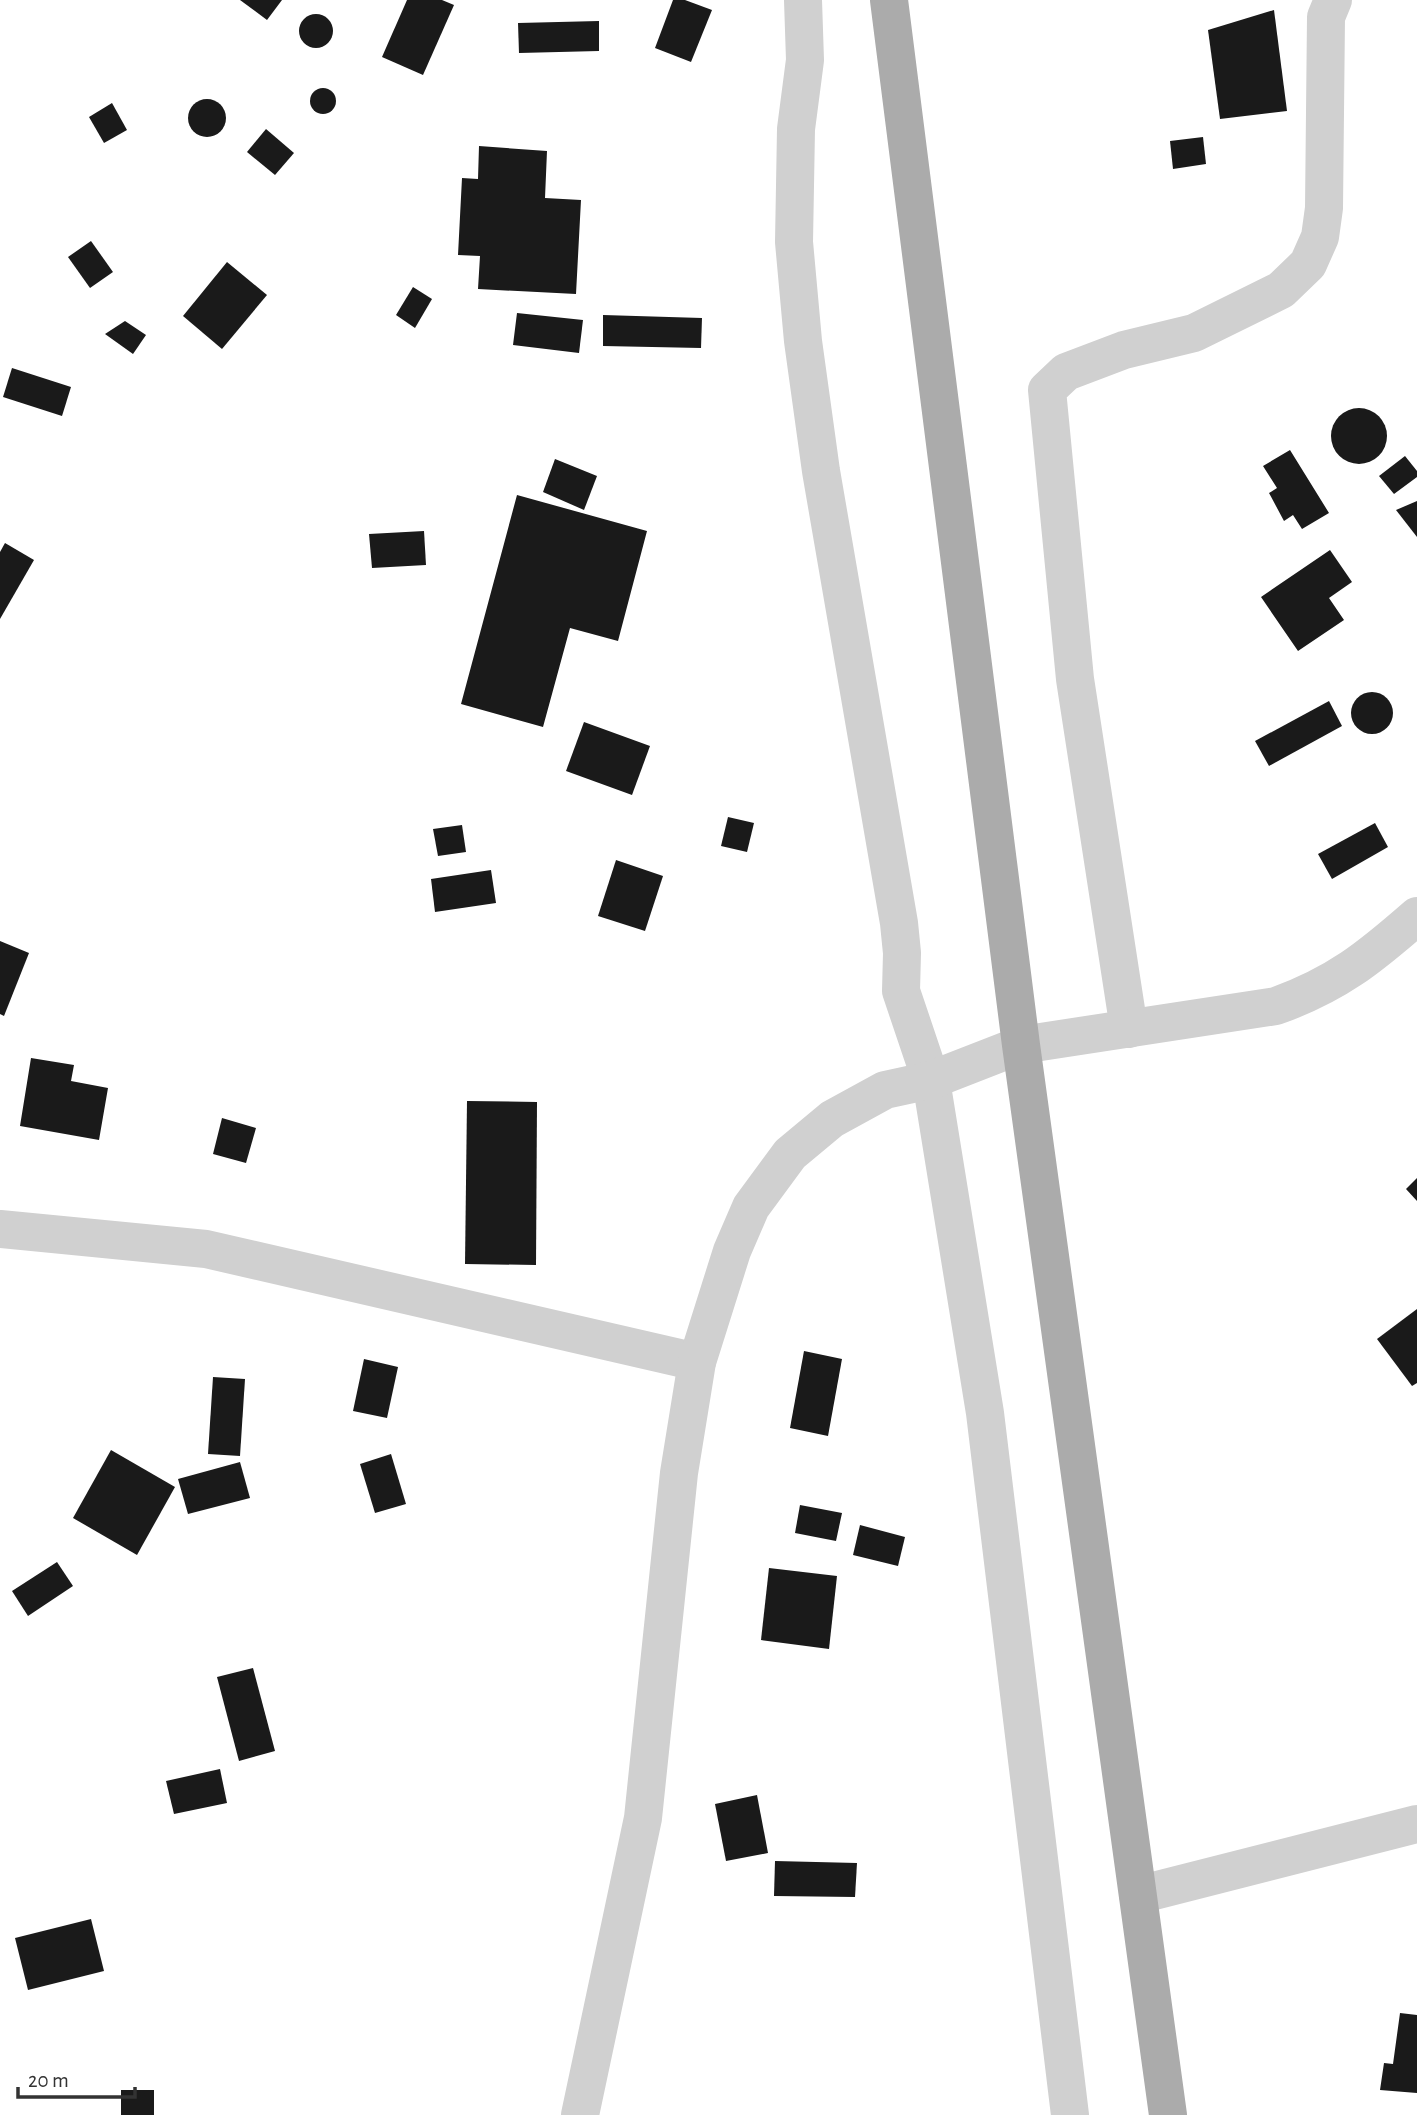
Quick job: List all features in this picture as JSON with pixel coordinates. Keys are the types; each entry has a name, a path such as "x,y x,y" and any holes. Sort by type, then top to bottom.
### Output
{"main road":[{"path":"889,0 957,562 1168,2115"}],"street":[{"path":"803,0 805,60 796,129 794,242 803,341 824,485 899,923 902,953 901,991 931,1080 985,1413 1070,2115"},
{"path":"1129,1029 1075,678 1047,390 1066,372 1125,350 1194,333 1281,290 1308,264 1320,237 1324,208 1326,17 1333,0"},
{"path":"580,2115 643,1818 679,1474 697,1362 733,1251 751,1207 790,1154 832,1119 885,1090 931,1080 1021,1045 1276,1006 1315,992 1363,963 1417,916"},
{"path":"0,1229 206,1249 697,1362"},
{"path":"1138,1895 1417,1824"}],"building":[{"path":"240,0 282,0 267,20"},
{"path":"407,0 442,0 454,5 423,75 382,57"},
{"path":"673,0 685,0 712,10 691,62 655,48"},
{"path":"1274,10 1287,111 1220,119 1208,30"},
{"path":"316,14 328,19 333,31 328,43 316,48 304,43 299,31 304,19"},
{"path":"599,21 599,51 519,53 518,23"},
{"path":"323,88 332,92 336,101 332,110 323,114 314,110 310,101 314,92"},
{"path":"207,99 220,105 226,118 220,131 207,137 194,131 188,118 194,105"},
{"path":"112,103 127,130 104,143 89,117"},
{"path":"266,129 294,153 275,175 247,152"},
{"path":"1203,137 1206,164 1173,169 1170,141"},
{"path":"479,146 547,151 545,198 581,200 576,294 478,289 480,256 458,255 462,178 478,179"},
{"path":"91,241 113,272 90,288 68,257"},
{"path":"227,262 267,295 222,349 183,316"},
{"path":"413,287 432,299 415,328 396,315"},
{"path":"517,313 583,320 579,353 513,345"},
{"path":"603,315 702,318 701,348 603,346"},
{"path":"125,321 146,335 133,354 105,334"},
{"path":"12,368 71,387 62,416 3,397"},
{"path":"1359,408 1370,410 1379,416 1385,425 1385,447 1379,456 1370,462 1359,464 1348,462 1339,456 1333,447 1331,436 1333,425 1339,416 1348,410"},
{"path":"1290,450 1329,513 1302,529 1293,515 1284,521 1269,493 1277,488 1263,466"},
{"path":"1405,456 1417,471 1417,477 1394,494 1379,476"},
{"path":"555,459 597,476 584,510 543,492"},
{"path":"517,495 647,531 618,641 570,628 543,727 461,704"},
{"path":"1417,501 1417,537 1396,510"},
{"path":"424,531 426,565 372,568 369,534"},
{"path":"5,543 34,560 0,619 0,552"},
{"path":"1330,550 1352,582 1329,598 1344,620 1298,651 1261,597"},
{"path":"1372,692 1387,698 1393,713 1387,728 1372,734 1357,728 1351,713 1357,698"},
{"path":"1329,701 1342,726 1269,766 1255,741"},
{"path":"584,722 650,746 632,795 566,771"},
{"path":"728,817 754,823 747,852 721,846"},
{"path":"1375,823 1388,847 1332,879 1318,854"},
{"path":"462,825 466,852 438,856 433,829"},
{"path":"616,860 663,876 645,931 598,916"},
{"path":"491,870 496,903 435,912 431,879"},
{"path":"0,941 29,953 4,1016 0,1014"},
{"path":"31,1058 74,1065 71,1081 108,1088 99,1140 20,1126"},
{"path":"467,1101 537,1102 536,1265 465,1264"},
{"path":"222,1118 256,1128 246,1163 213,1154"},
{"path":"1417,1178 1417,1201 1406,1189"},
{"path":"1417,1309 1417,1383 1412,1386 1377,1339"},
{"path":"804,1351 842,1359 828,1436 790,1428"},
{"path":"364,1359 398,1367 387,1418 353,1411"},
{"path":"213,1377 245,1379 240,1456 208,1454"},
{"path":"111,1450 175,1487 137,1555 73,1518"},
{"path":"391,1454 406,1504 375,1513 360,1464"},
{"path":"240,1462 250,1498 188,1514 178,1479"},
{"path":"800,1505 842,1513 836,1541 795,1533"},
{"path":"860,1525 905,1537 898,1566 853,1555"},
{"path":"57,1562 73,1586 28,1616 12,1591"},
{"path":"769,1568 837,1576 829,1649 761,1640"},
{"path":"253,1668 275,1751 239,1761 217,1677"},
{"path":"220,1769 227,1803 174,1814 166,1781"},
{"path":"757,1795 768,1853 726,1861 715,1804"},
{"path":"775,1861 857,1863 855,1897 774,1896"},
{"path":"91,1919 104,1971 28,1990 15,1938"},
{"path":"1400,2013 1417,2015 1417,2093 1380,2090 1384,2063 1393,2064"},
{"path":"121,2090 154,2090 154,2115 121,2115"}]}
